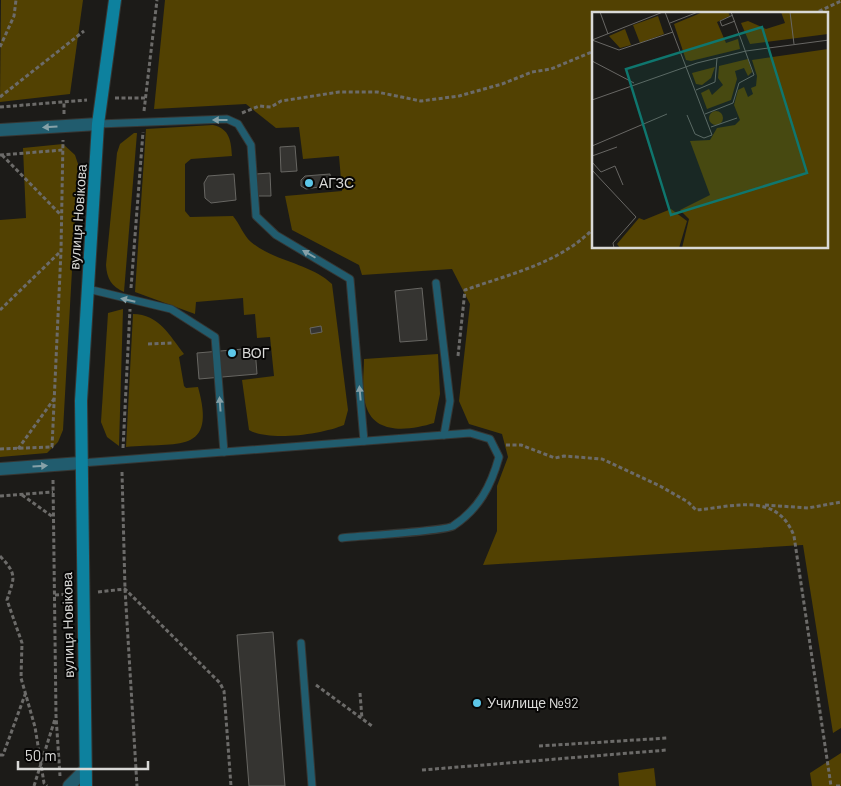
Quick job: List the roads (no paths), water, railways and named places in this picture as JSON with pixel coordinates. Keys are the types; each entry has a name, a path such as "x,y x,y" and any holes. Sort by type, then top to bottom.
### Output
{"main road":[{"name":"вулиця Новікова","path":"86,786 80,463 81,401 98,124 115,0"}],"street":[{"path":"0,130 98,124"},
{"path":"0,469 80,463"},
{"path":"64,783 85,770"}],"lane":[{"path":"98,124 227,119 238,124 251,145 256,216 276,235 350,279 364,441"},
{"path":"436,283 450,401 444,435"},
{"path":"88,289 171,308 215,337 224,452"},
{"path":"80,463 470,433 490,439 499,457 491,485 482,500 452,528 342,538"},
{"path":"301,643 312,786"}],"place":[{"name":"АГЗС","path":"309,183"},
{"name":"ВОГ","path":"232,353"},
{"name":"Училище №92","path":"477,703"}]}
